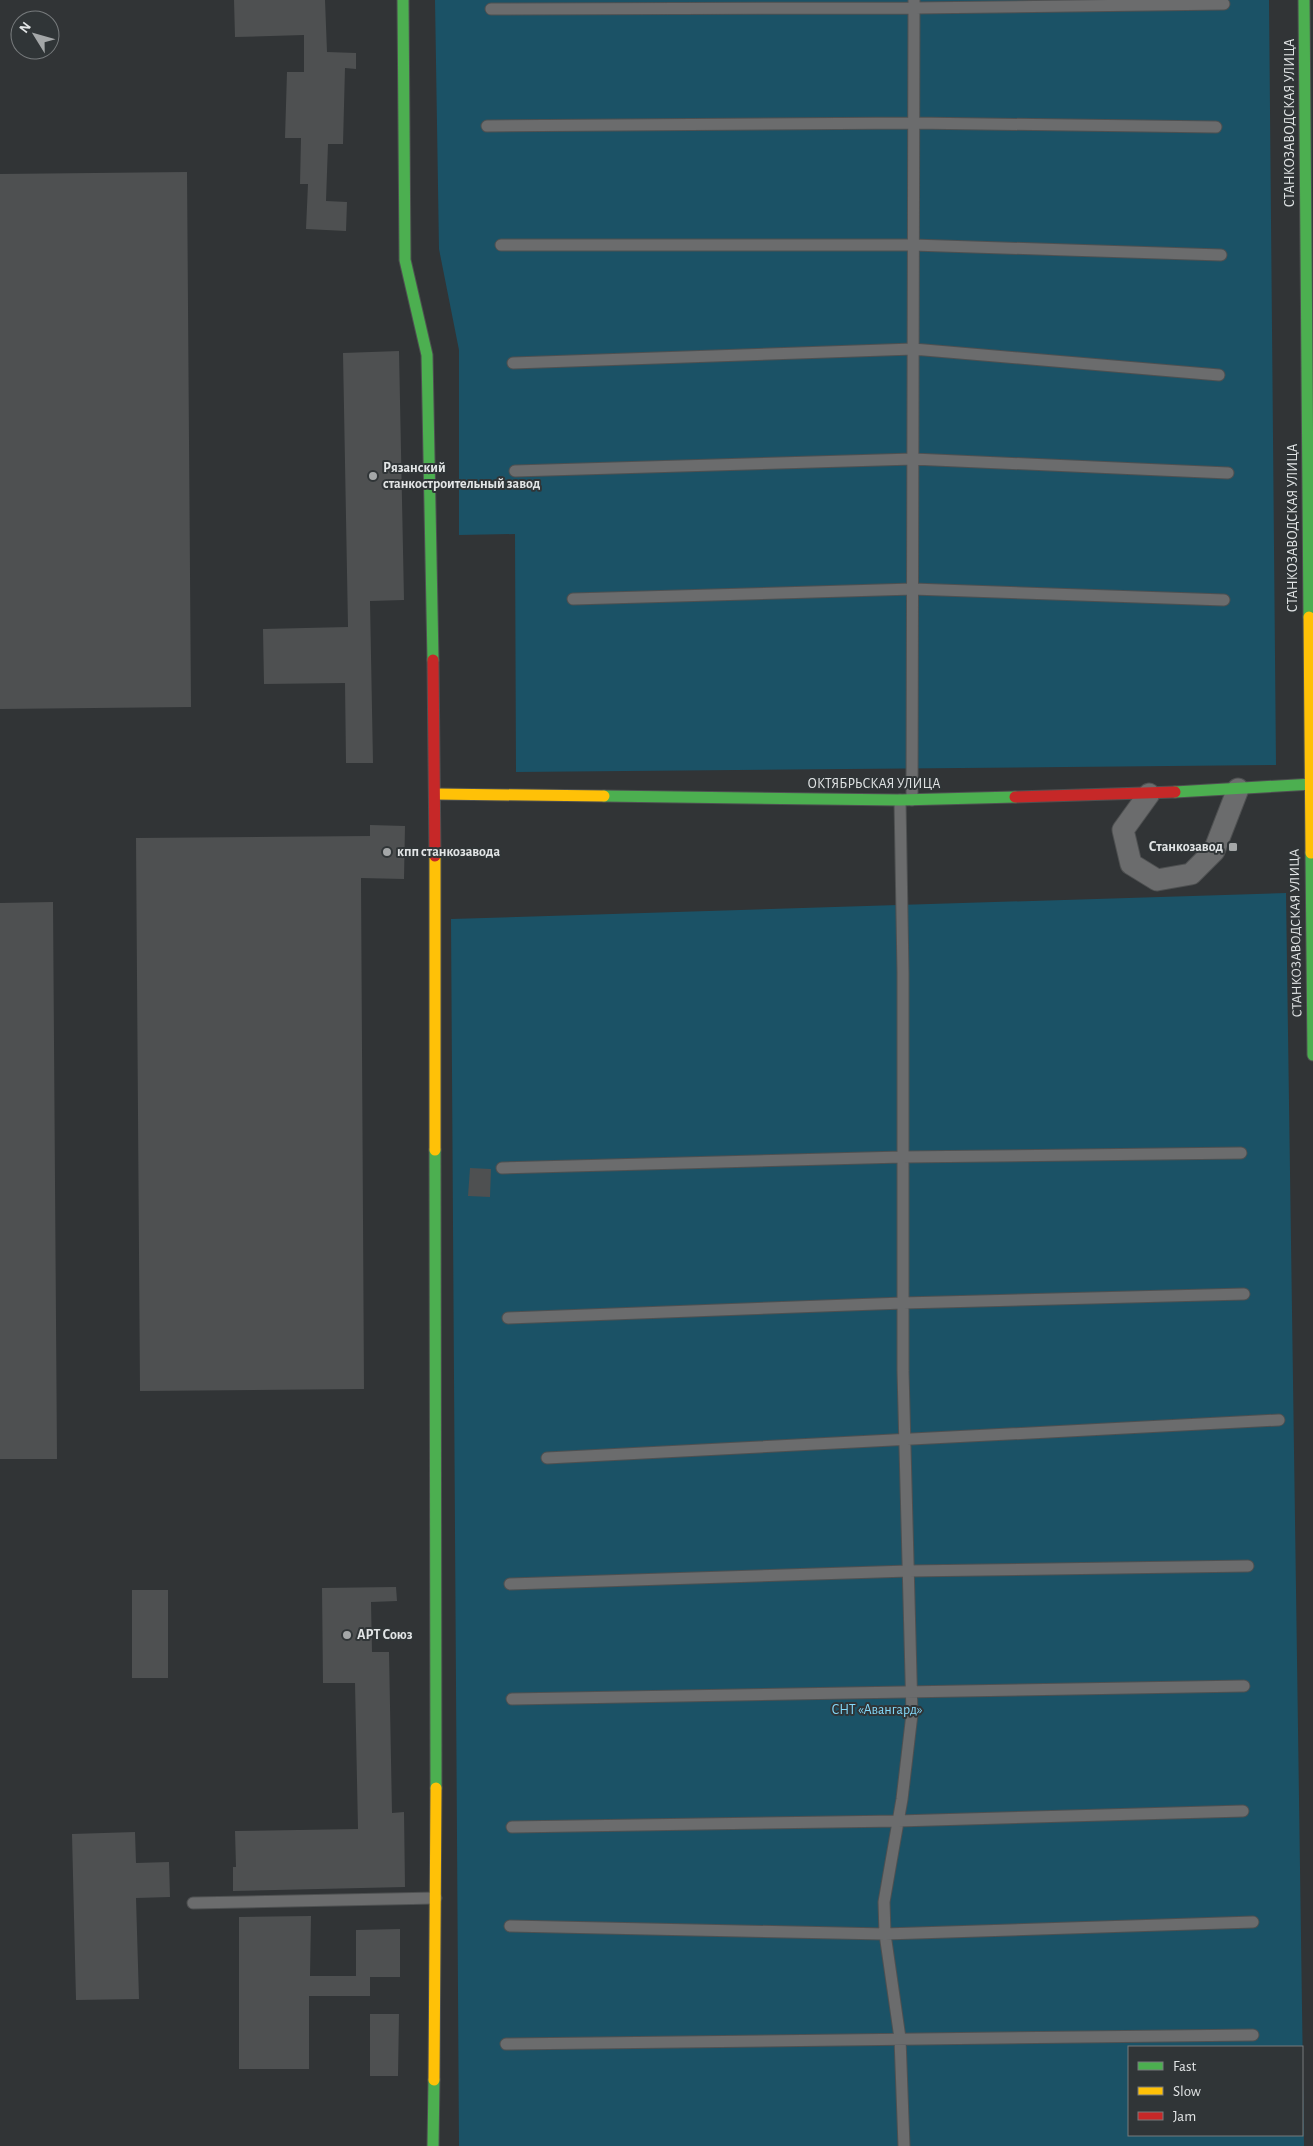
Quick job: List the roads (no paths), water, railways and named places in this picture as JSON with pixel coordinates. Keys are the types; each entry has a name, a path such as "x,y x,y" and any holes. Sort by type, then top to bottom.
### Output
{"street":[{"path":"403,0 405,260 427,355 435,794 436,1898 433,2146"},
{"name":"СТАНКОЗАВОДСКАЯ УЛИЦА","path":"1304,0 1309,39 1313,1056"},
{"name":"ОКТЯБРЬСКАЯ УЛИЦА","path":"435,794 912,800 1149,794 1311,784"},
{"path":"1149,794 1123,830 1131,864 1157,880 1191,874 1214,851 1238,789"}],"lane":[{"path":"912,800 914,4"},
{"path":"491,9 914,4 1224,4"},
{"path":"487,126 914,123 1216,127"},
{"path":"501,245 914,245 1221,255"},
{"path":"513,363 913,349 1219,375"},
{"path":"516,471 913,459 1228,473"},
{"path":"573,600 913,589 1224,600"},
{"path":"900,800 904,1438 912,1714 898,1821 884,1902 885,1934 900,2038 904,2146"},
{"path":"502,1168 902,1156 1241,1153"},
{"path":"508,1318 903,1303 1244,1294"},
{"path":"546,1458 1279,1420"},
{"path":"510,1584 908,1571 1248,1566"},
{"path":"512,1699 1244,1686"},
{"path":"512,1827 898,1821 1242,1811"},
{"path":"193,1903 436,1898"},
{"path":"510,1926 885,1934 1254,1922"},
{"path":"506,2044 1253,2035"}],"place":[{"name":"Рязанский станкостроительный завод","path":"373,476"},
{"name":"Станкозавод","path":"1233,847"},
{"name":"кпп станкозавода","path":"387,852"},
{"name":"АРТ Союз","path":"347,1635"}],"park label":[{"name":"СНТ «Авангард»","path":"877,1710"}]}
